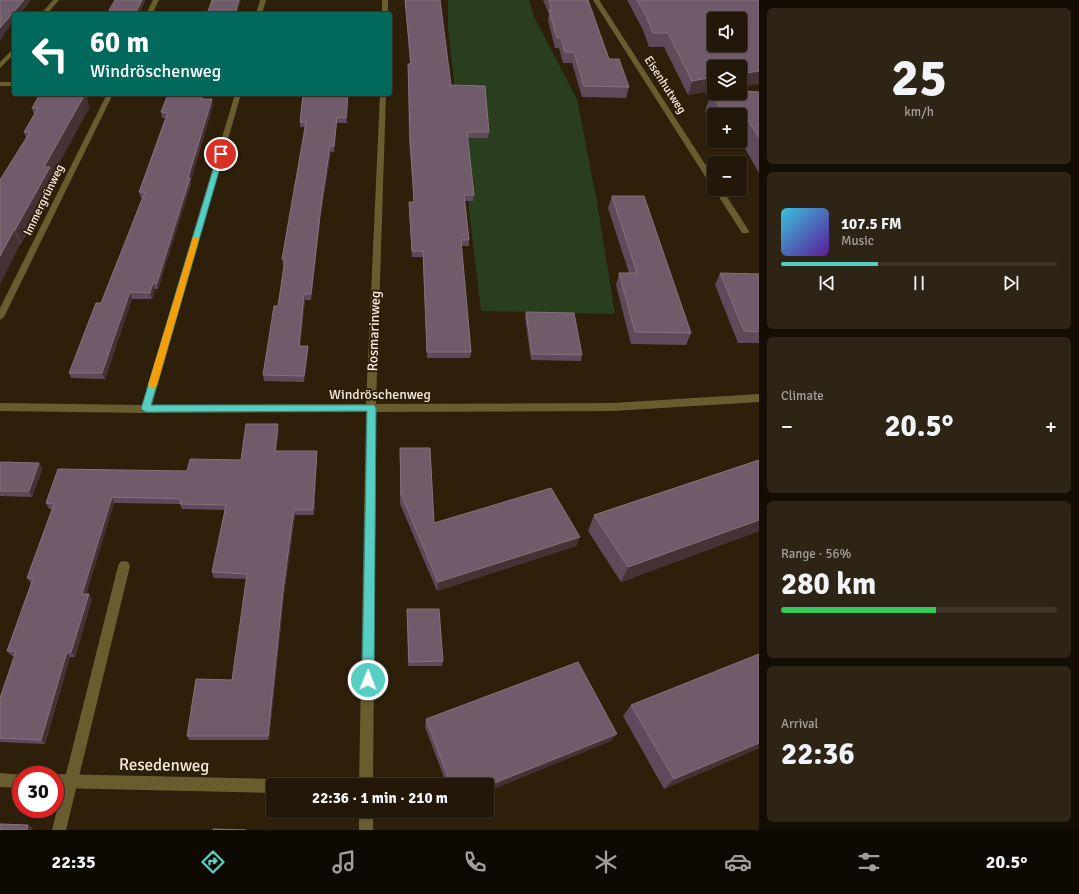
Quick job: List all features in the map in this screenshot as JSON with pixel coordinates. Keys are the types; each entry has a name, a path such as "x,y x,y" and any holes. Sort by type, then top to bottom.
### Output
{"street":[{"path":"46,12 56,0"},
{"path":"150,12 156,0"},
{"path":"260,12 263,0"},
{"path":"385,0 385,12"},
{"name":"Eisenhutweg","path":"596,0 707,173"},
{"path":"0,66 12,52"},
{"path":"0,84 12,84"},
{"name":"Immergrünweg","path":"0,317 109,96"},
{"path":"146,409 237,96"},
{"name":"Rosmarinweg","path":"366,778 371,408 383,96"},
{"path":"722,196 745,231"},
{"name":"Windröschenweg","path":"0,407 146,409 613,407 759,398"},
{"path":"59,830 124,566"},
{"path":"0,780 12,781"},
{"name":"Resedenweg","path":"64,782 266,786"},
{"path":"366,818 366,830"}],"green space":[{"path":"448,0 529,0 535,19 577,99 597,202 615,314 481,311 448,30"}],"building":[{"path":"0,0 24,0 14,12 12,12 0,28"},
{"path":"115,0 142,0 136,12 108,12"},
{"path":"212,0 239,0 236,12 208,12"},
{"path":"405,0 440,0 451,85 485,86 489,132 467,132 474,195 464,195 469,240 461,240 471,352 427,352 423,251 412,251 409,202 414,202 408,64 411,64"},
{"path":"549,0 588,0 609,59 619,59 629,87 584,86 574,52 565,52 561,38 557,38 549,10 552,10"},
{"path":"637,0 759,0 759,71 747,73 747,60 707,60 707,78 692,81 668,33 653,33"},
{"path":"747,91 759,92 759,138 747,118 747,108 720,108 716,100 747,100"},
{"path":"39,96 84,96 44,167 50,167 0,256 0,180 30,132 24,132 38,108 32,108"},
{"path":"167,96 202,96 201,99 212,99 188,178 190,178 157,283 153,283 150,293 130,292 102,373 69,373 96,303 101,303 145,192 139,192 168,113 161,112"},
{"path":"303,96 348,96 346,118 337,117 334,146 330,146 321,206 311,294 304,294 299,346 308,346 304,376 263,375 274,306 278,306 285,259 282,259 306,122 300,122"},
{"path":"612,196 644,196 691,333 635,332 619,273 637,273"},
{"path":"720,273 759,274 759,332 744,331"},
{"path":"526,312 574,313 582,355 532,354"},
{"path":"246,424 278,424 275,451 317,451 313,510 294,510 283,590 268,736 187,736 196,679 232,680 247,574 212,572 226,505 180,504 181,499 112,497 82,594 89,594 71,652 67,652 41,740 0,738 0,698 16,651 7,651 33,579 27,578 54,504 46,503 58,469 187,471 190,459 241,460"},
{"path":"400,448 430,448 434,523 551,488 580,537 438,582 401,494"},
{"path":"759,460 759,520 628,567 594,515"},
{"path":"0,462 39,463 29,491 0,491"},
{"path":"407,609 439,609 443,661 409,662"},
{"path":"759,654 759,743 674,779 631,705"},
{"path":"578,662 617,734 494,783 494,778 448,778 426,719"},
{"path":"0,824 28,825 27,830 0,830"},
{"path":"213,829 246,830 213,830"}],"slow traffic":[{"path":"153,385 196,239"}],"route":[{"path":"221,154 146,409 371,408 368,680"}]}
